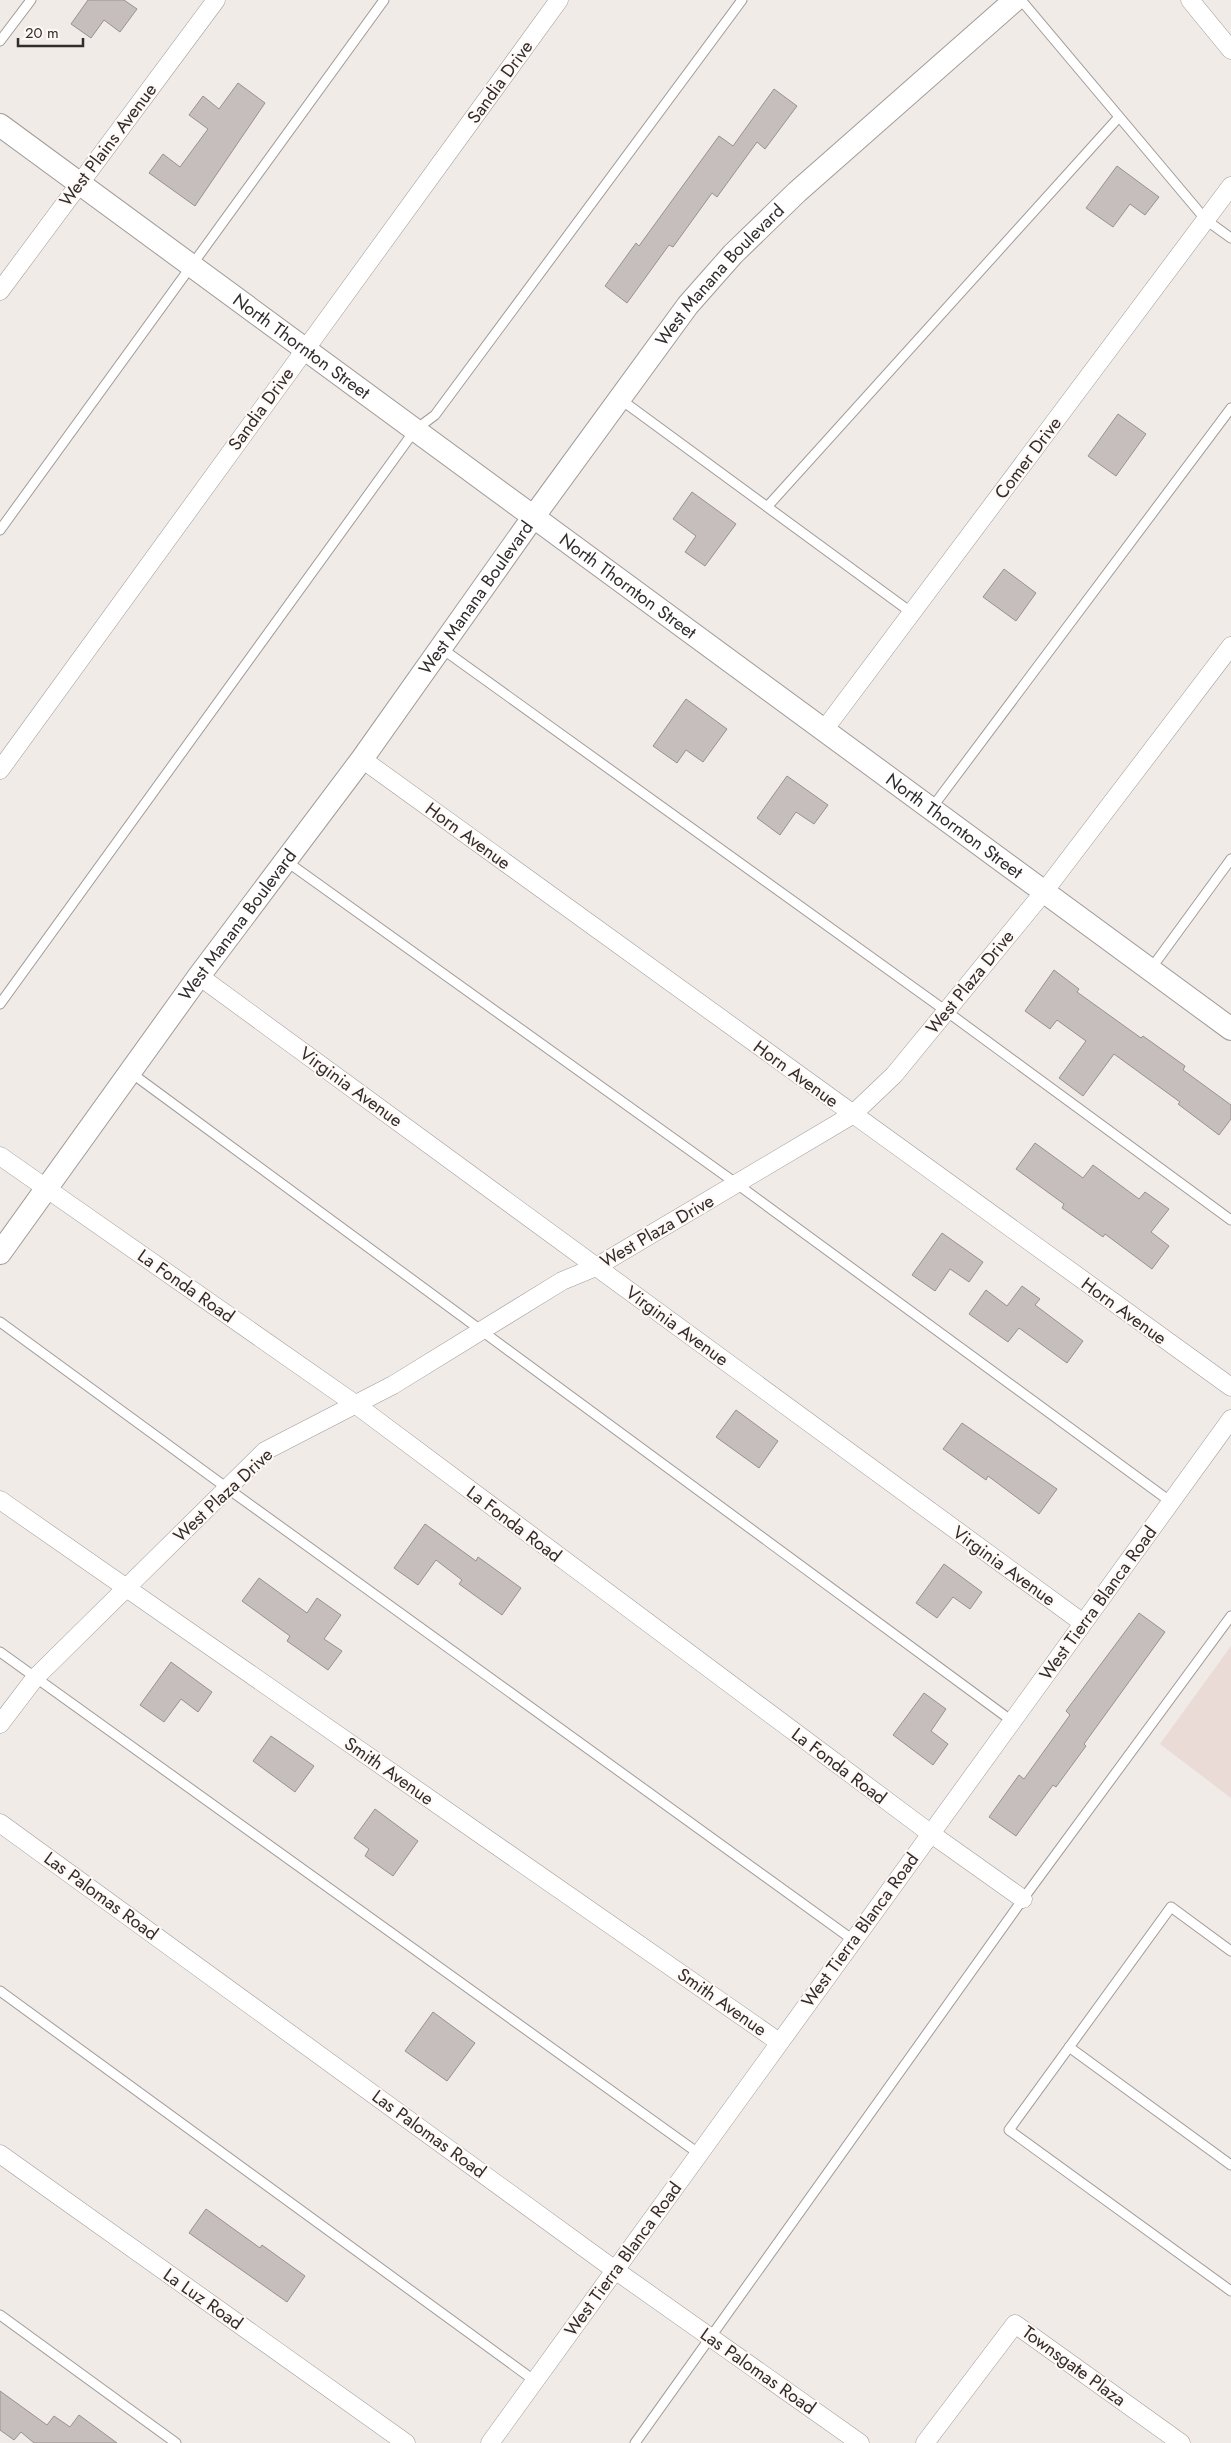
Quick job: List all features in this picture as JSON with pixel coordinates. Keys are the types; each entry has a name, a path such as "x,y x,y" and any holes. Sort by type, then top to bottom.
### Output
{"street":[{"name":"West Plains Avenue","path":"0,291 216,0"},
{"name":"Sandia Drive","path":"0,770 559,0"},
{"name":"West Manana Boulevard","path":"0,1253 199,976 362,759 534,516 688,305 733,254 797,192 1015,0"},
{"path":"1190,0 1231,50"},
{"name":"North Thornton Street","path":"0,125 1231,1029"},
{"name":"Comer Drive","path":"824,730 1231,186"},
{"name":"West Plaza Drive","path":"0,1724 35,1678 265,1451 393,1385 562,1281 596,1267 852,1115 894,1075 1044,893 1231,646"},
{"name":"Horn Avenue","path":"362,759 1231,1388"},
{"name":"Virginia Avenue","path":"199,976 1083,1623"},
{"name":"La Fonda Road","path":"0,1156 355,1404 930,1834 1023,1899"},
{"name":"West Tierra Blanca Road","path":"490,2443 778,2042 1231,1419"},
{"name":"Smith Avenue","path":"0,1500 778,2042"},
{"name":"Las Palomas Road","path":"0,1823 615,2270 860,2443"},
{"name":"La Luz Road","path":"0,2154 406,2443"},
{"name":"Townsgate Plaza","path":"925,2443 1015,2324 1181,2443"}],"lane":[{"path":"0,41 31,0"},
{"path":"0,530 384,0"},
{"path":"0,1004 415,430 435,415 742,0"},
{"path":"1021,0 1206,220 1231,238"},
{"path":"767,507 1119,117"},
{"path":"620,398 912,613"},
{"path":"930,809 1231,408"},
{"path":"441,648 946,1011 1231,1220"},
{"path":"1150,970 1231,859"},
{"path":"285,861 737,1184 1171,1502"},
{"path":"130,1072 1012,1721"},
{"path":"0,1322 853,1940"},
{"path":"635,2443 1023,1899 1231,1616"},
{"path":"0,1652 698,2153"},
{"path":"1231,1951 1171,1907 1009,2130 1231,2291"},
{"path":"0,1991 535,2381"},
{"path":"1069,2047 1231,2164"},
{"path":"0,2315 176,2443"}],"shaded area":[{"path":"1231,1646 1231,1798 1160,1744"}],"building":[{"path":"88,0 124,0 137,9 120,32 104,20 91,38 71,24"},
{"path":"238,83 265,103 195,206 149,173 163,154 180,167 208,129 189,115 203,96 219,109"},
{"path":"774,89 797,106 765,149 757,142 717,197 712,193 673,247 669,245 627,303 605,286 636,243 639,246 719,136 733,146"},
{"path":"1117,166 1159,197 1145,215 1130,204 1113,227 1086,208"},
{"path":"1118,414 1146,434 1116,476 1088,456"},
{"path":"692,492 736,524 705,566 685,552 696,536 673,519"},
{"path":"1004,569 1036,593 1016,621 983,597"},
{"path":"686,699 727,729 703,762 686,750 677,763 653,746"},
{"path":"787,776 828,805 814,824 796,812 780,835 757,818"},
{"path":"1054,970 1079,989 1077,992 1141,1038 1143,1036 1185,1066 1183,1070 1231,1105 1231,1119 1219,1135 1178,1104 1180,1102 1114,1054 1083,1096 1059,1078 1086,1041 1057,1020 1050,1029 1025,1011"},
{"path":"1035,1143 1083,1178 1093,1165 1139,1199 1145,1192 1169,1209 1151,1232 1169,1246 1152,1269 1105,1234 1103,1237 1062,1208 1064,1204 1016,1169"},
{"path":"942,1233 983,1262 969,1282 950,1269 935,1291 912,1275"},
{"path":"1022,1286 1040,1299 1035,1305 1083,1341 1067,1363 1019,1328 1008,1342 969,1314 986,1290 1007,1306"},
{"path":"736,1410 778,1441 759,1468 716,1437"},
{"path":"962,1423 1057,1489 1039,1514 988,1476 986,1480 943,1449"},
{"path":"425,1524 476,1561 478,1557 521,1588 502,1615 459,1584 462,1580 436,1560 418,1585 394,1568"},
{"path":"944,1564 982,1592 970,1609 953,1597 937,1618 916,1603"},
{"path":"259,1578 307,1613 317,1598 341,1615 324,1639 342,1651 328,1670 287,1641 290,1636 242,1601"},
{"path":"1139,1613 1165,1632 1084,1744 1086,1746 1056,1787 1053,1785 1016,1836 989,1817 1019,1775 1024,1779 1070,1715 1066,1711"},
{"path":"171,1662 212,1692 198,1712 181,1699 164,1722 140,1705"},
{"path":"924,1693 946,1709 931,1731 948,1744 933,1765 893,1735"},
{"path":"271,1736 314,1766 295,1792 253,1761"},
{"path":"375,1809 418,1841 393,1876 365,1856 369,1849 354,1838"},
{"path":"433,2012 475,2043 447,2081 405,2051"},
{"path":"206,2209 260,2248 262,2245 305,2276 287,2302 189,2233"},
{"path":"0,2391 47,2425 54,2416 70,2427 79,2415 117,2443 34,2443 21,2432 14,2440 0,2430"}]}
